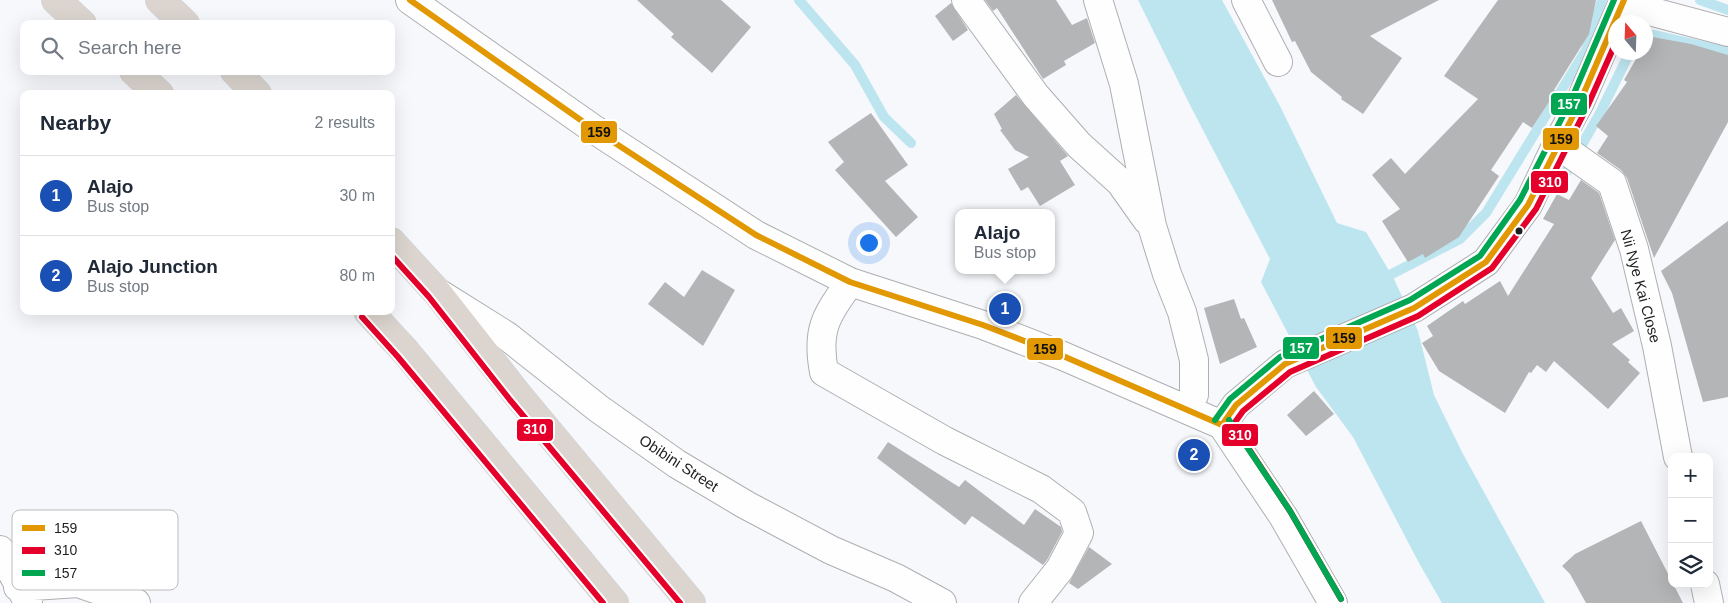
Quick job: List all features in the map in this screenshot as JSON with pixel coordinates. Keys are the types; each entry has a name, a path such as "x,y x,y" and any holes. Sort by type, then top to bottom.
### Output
{"highway":[{"path":"56,0 78,20"},
{"path":"160,0 181,20"},
{"path":"138,75 155,90"},
{"path":"238,75 253,90"},
{"path":"395,246 436,291 524,402 691,603"},
{"path":"372,315 405,351 610,600"}],"street":[{"path":"410,0 592,128 756,236 850,282 1036,346 1222,425 1283,516 1333,603"},
{"path":"966,0 1036,96 1079,146 1120,182 1152,226"},
{"path":"1098,0 1124,84 1152,226 1166,274 1182,312 1194,360 1194,395 1187,409"},
{"path":"1246,0 1278,62"},
{"path":"1222,425 1236,405 1285,364 1414,308 1486,262 1528,205 1557,144 1580,102 1624,2 1728,32"},
{"name":"Nii Nye Kai Close","path":"1557,144 1612,183 1634,249 1657,346 1677,453"},
{"path":"850,282 827,314 820,349 824,372 945,441 1041,489 1072,512 1079,533 1060,569 1033,603"},
{"name":"Obibini Street","path":"436,291 507,336 599,409 677,464 746,505 831,550 896,578 942,603"},
{"path":"0,550 12,581"},
{"path":"1706,588 1709,603"},
{"path":"17,594 37,590"},
{"path":"100,590 136,603"}],"water":[{"path":"1138,0 1222,0 1280,106 1337,223 1366,232 1394,279 1418,331 1434,395 1463,454 1545,603 1442,603 1353,437 1316,387 1261,282 1270,259"}],"building":[{"path":"637,0 721,0 751,27 712,73 671,37 674,34"},
{"path":"985,0 1056,0 1072,25 1087,18 1095,43 1064,61 1066,65 1043,79 997,8 993,11"},
{"path":"1272,0 1439,0 1370,36 1402,58 1363,114 1341,99 1342,97 1311,72 1295,41 1292,42"},
{"path":"1498,0 1596,0 1589,34 1532,128 1523,122 1491,170 1499,176 1459,237 1425,258 1423,254 1408,262 1382,221 1400,209 1372,175 1391,158 1405,174 1478,99 1444,76"},
{"path":"951,3 968,30 953,41 935,16"},
{"path":"1653,37 1691,44 1728,55 1728,122 1654,258 1627,178 1621,170 1597,153 1608,136 1596,126 1627,82 1624,80 1635,60 1653,60"},
{"path":"1016,95 1068,156 1060,161 1075,185 1040,206 1028,187 1021,191 1008,169 1029,157 1015,150 1000,130 1002,129 994,114"},
{"path":"871,113 908,165 885,181 918,217 896,237 835,170 844,162 828,142"},
{"path":"1581,180 1599,193 1615,240 1591,278 1613,313 1621,308 1634,331 1612,344 1630,360 1628,362 1640,373 1608,409 1554,361 1546,372 1537,365 1531,373 1529,372 1505,413 1439,371 1422,343 1433,336 1427,326 1463,301 1465,304 1500,281 1508,296 1554,224 1543,219 1557,194 1569,200"},
{"path":"1728,221 1728,397 1703,402 1672,293 1661,271"},
{"path":"702,270 735,290 703,346 648,304 665,282 684,297"},
{"path":"1234,299 1241,319 1244,318 1257,347 1220,364 1204,308"},
{"path":"1314,391 1334,414 1306,436 1287,415"},
{"path":"888,442 959,487 965,480 1024,525 1035,509 1061,527 1062,532 1047,560 1043,565 972,516 965,525 877,458"},
{"path":"1641,521 1668,574 1668,588 1675,588 1683,603 1586,603 1570,574 1562,566 1575,554"},
{"path":"1089,547 1112,564 1078,589 1069,583"}],"waterway":[{"path":"799,0 855,65 884,117 911,143"},
{"path":"1382,279 1460,239 1486,213 1586,50 1602,0"},
{"path":"1700,0 1728,10"},
{"path":"1653,35 1728,52"},
{"path":"1566,173 1600,113 1626,60"}],"transit line":[{"name":"159","path":"410,0 592,128 756,235 850,282 983,325 1063,356 1222,425"},
{"name":"157","path":"1215,420 1230,399 1280,357 1410,300 1480,256 1520,200 1572,98 1614,0"},
{"name":"159","path":"1222,425 1236,405 1285,364 1414,308 1486,262 1528,205 1580,102 1624,0"},
{"name":"310","path":"1341,599 1290,511 1233,425 1243,411 1290,372 1418,316 1492,268 1536,209 1588,105 1608,60"},
{"name":"310","path":"395,259 429,297 510,400 680,603"},
{"name":"310","path":"362,317 398,357 603,603"},
{"name":"157","path":"1229,420 1290,511 1341,599"}],"place":[{"name":"Alajo","path":"1005,309"},
{"name":"Alajo Junction","path":"1194,455"}]}
